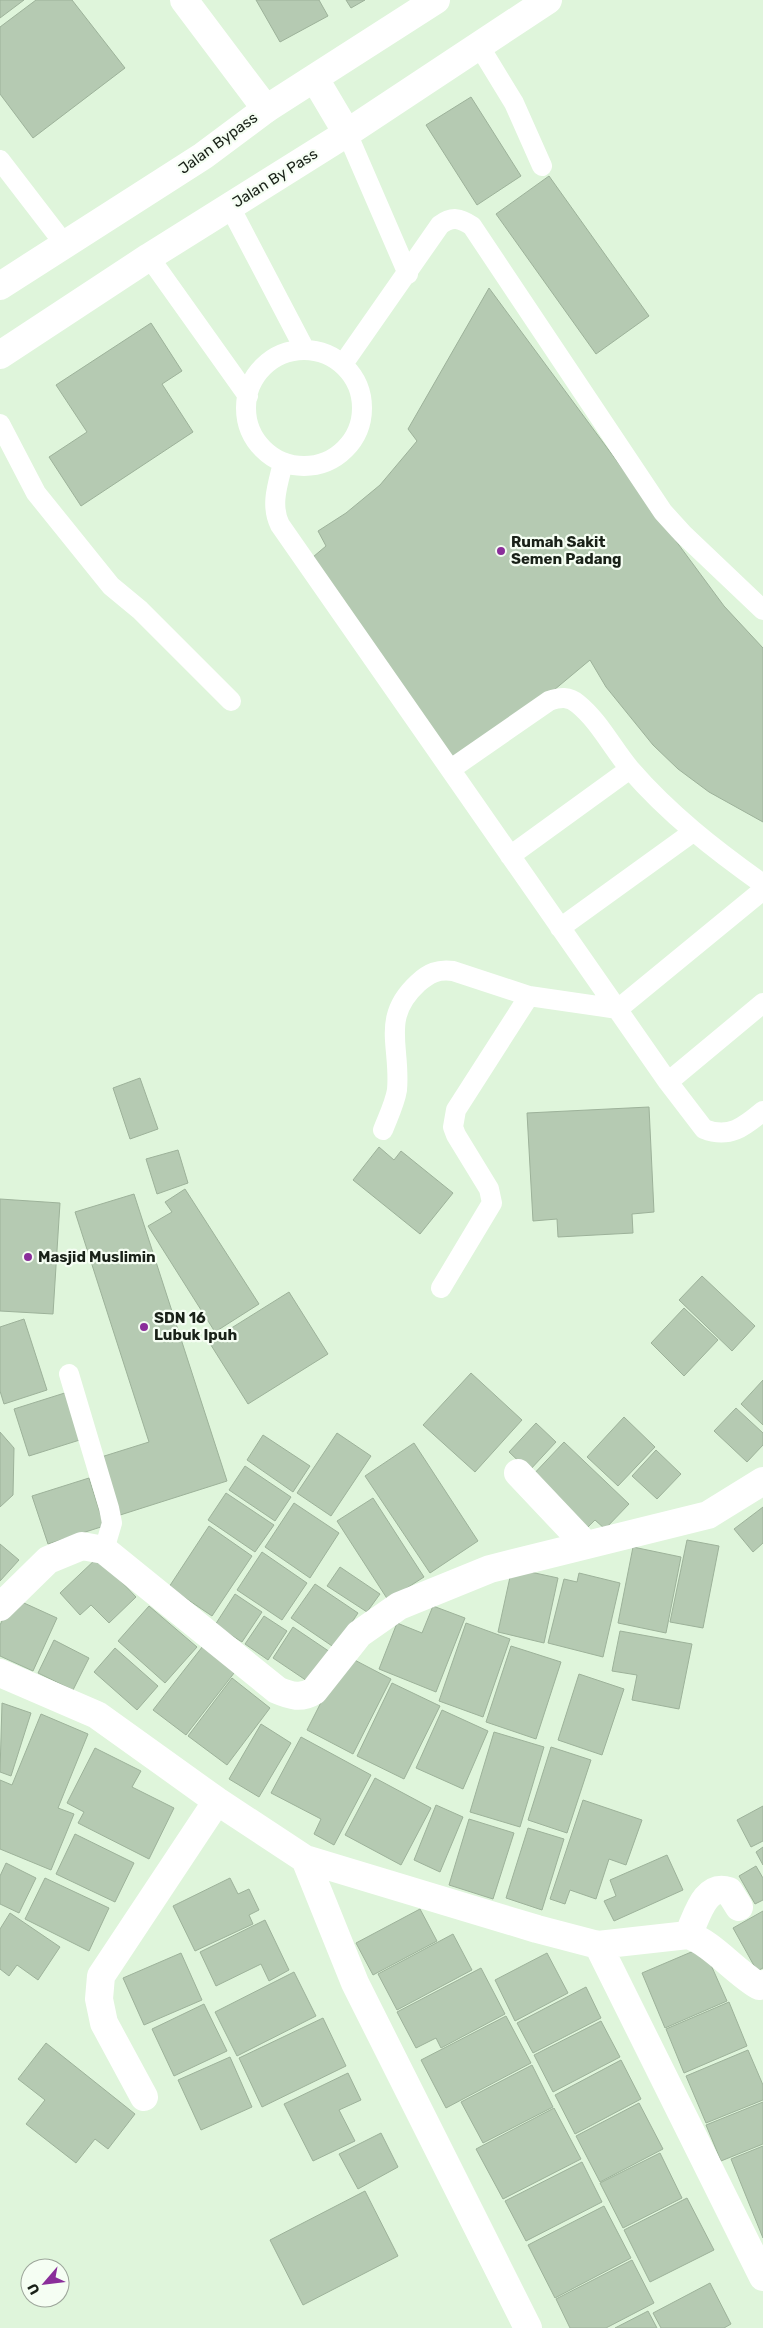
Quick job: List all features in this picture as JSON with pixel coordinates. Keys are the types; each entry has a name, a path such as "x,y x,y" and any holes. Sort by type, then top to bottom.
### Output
{"main road":[{"path":"184,0 266,110"},
{"name":"Jalan Bypass","path":"0,286 66,246 120,208 203,156 266,110 436,0"},
{"name":"Jalan By Pass","path":"0,355 149,257 347,133 478,44 548,0"},
{"path":"315,79 347,133"},
{"path":"518,1473 586,1545"},
{"path":"0,1607 48,1560 82,1546 104,1550 278,1690 291,1696 306,1696 314,1691 358,1634 399,1606 490,1569 708,1515 763,1481"},
{"path":"0,1673 97,1715 216,1801 305,1859 536,1929 598,1945 688,1935 702,1939 742,1976 762,1990"},
{"path":"144,2097 104,2023 99,1999 101,1976 216,1801"},
{"path":"305,1859 355,1983 528,2328"},
{"path":"688,1935 706,1897 713,1890 729,1891 739,1907"},
{"path":"598,1945 763,2277"}],"lane":[{"path":"478,44 514,102 542,166"},
{"path":"347,133 408,274"},
{"path":"0,160 66,246"},
{"path":"230,206 305,350"},
{"path":"343,364 408,274 440,225 446,220 463,220 472,226 663,512 690,541 763,610"},
{"path":"149,257 248,396"},
{"path":"305,350 325,354 343,364 355,380 362,399 361,420 354,438 341,454 323,464 303,466 283,463 266,452 253,436 247,416 248,396 255,378 268,362 285,353 305,350"},
{"path":"0,424 36,493 111,586 140,610 231,701"},
{"path":"283,463 275,501 276,517 280,525 668,1082 704,1129 712,1132 722,1134 742,1128 763,1111"},
{"path":"451,769 549,701 558,698 571,699 578,704 630,769 657,799 693,832 763,884"},
{"path":"510,856 630,769"},
{"path":"560,928 693,832"},
{"path":"383,1130 396,1091 396,1016 400,1004 419,983 434,972 453,971 529,996 618,1009 763,890"},
{"path":"441,1288 492,1203 489,1189 456,1135 453,1127 456,1110 529,996"},
{"path":"668,1082 763,1003"},
{"path":"69,1374 112,1523 104,1550"}],"building":[{"path":"0,0 24,0 0,18"},
{"path":"36,0 72,0 125,68 33,138 0,94 0,27"},
{"path":"256,0 319,0 328,16 280,42"},
{"path":"346,0 365,0 351,8"},
{"path":"471,97 521,176 477,205 426,125"},
{"path":"549,176 649,316 596,354 496,214"},
{"name":"Rumah Sakit Semen Padang","path":"489,288 724,606 763,648 763,822 709,792 678,769 653,745 606,687 590,660 548,695 453,758 313,557 326,546 318,531 346,513 380,485 417,441 408,429"},
{"path":"151,323 182,371 162,384 193,432 81,506 49,457 87,432 56,385"},
{"path":"140,1078 158,1129 130,1139 113,1088"},
{"path":"649,1107 654,1212 632,1214 633,1233 558,1237 557,1219 533,1221 527,1113"},
{"path":"379,1147 394,1160 401,1151 453,1193 420,1234 353,1180"},
{"path":"178,1150 188,1183 157,1194 146,1159"},
{"path":"185,1189 259,1304 215,1332 148,1226 172,1212 165,1202"},
{"name":"SDN 16 Lubuk Ipuh","path":"134,1194 227,1481 117,1516 98,1458 149,1442 75,1212"},
{"name":"Masjid Muslimin","path":"0,1199 60,1203 53,1314 0,1311"},
{"path":"702,1276 755,1326 732,1351 679,1300"},
{"path":"289,1292 328,1354 248,1404 209,1342"},
{"path":"684,1308 718,1340 684,1376 651,1343"},
{"path":"24,1319 47,1390 4,1404 0,1391 0,1327"},
{"path":"471,1373 522,1420 475,1472 423,1425"},
{"path":"763,1380 763,1425 741,1404"},
{"path":"71,1391 86,1438 29,1456 14,1409"},
{"path":"736,1408 763,1433 763,1445 747,1462 714,1431"},
{"path":"624,1417 655,1447 618,1486 587,1457"},
{"path":"536,1423 556,1442 529,1471 509,1452"},
{"path":"0,1432 14,1448 13,1495 0,1507"},
{"path":"337,1433 371,1456 331,1516 297,1493"},
{"path":"263,1435 310,1466 293,1492 247,1460"},
{"path":"564,1442 629,1504 605,1529 595,1520 584,1531 529,1479"},
{"path":"414,1443 478,1541 430,1573 365,1476"},
{"path":"656,1450 681,1474 657,1499 632,1476"},
{"path":"245,1466 291,1497 275,1521 229,1490"},
{"path":"89,1478 104,1526 48,1544 32,1496"},
{"path":"226,1493 274,1525 255,1552 208,1520"},
{"path":"373,1498 424,1577 388,1600 337,1521"},
{"path":"294,1503 339,1533 310,1578 265,1547"},
{"path":"763,1507 763,1543 753,1552 734,1529"},
{"path":"209,1526 252,1556 212,1616 169,1587"},
{"path":"687,1540 719,1546 703,1628 670,1622"},
{"path":"0,1544 19,1560 0,1581"},
{"path":"633,1547 681,1557 666,1633 618,1623"},
{"path":"262,1552 307,1583 282,1620 237,1590"},
{"path":"98,1557 136,1597 109,1623 91,1605 80,1615 60,1593"},
{"path":"340,1567 380,1594 367,1612 327,1586"},
{"path":"512,1568 558,1578 544,1643 498,1632"},
{"path":"579,1573 620,1583 603,1657 548,1643 564,1579 577,1582"},
{"path":"315,1584 358,1613 335,1648 291,1618"},
{"path":"235,1594 262,1612 242,1642 215,1625"},
{"path":"13,1598 57,1618 33,1671 0,1656 0,1625"},
{"path":"149,1606 197,1647 165,1683 118,1641"},
{"path":"433,1606 465,1618 436,1692 379,1669 397,1623 422,1633"},
{"path":"264,1616 287,1631 268,1660 245,1644"},
{"path":"466,1623 510,1639 483,1717 439,1701"},
{"path":"293,1627 333,1654 313,1685 273,1658"},
{"path":"620,1631 692,1644 679,1709 632,1700 637,1675 612,1671"},
{"path":"54,1640 89,1658 73,1690 38,1673"},
{"path":"206,1642 238,1668 186,1735 153,1710"},
{"path":"511,1646 561,1662 536,1739 486,1722"},
{"path":"115,1648 158,1686 137,1710 94,1672"},
{"path":"345,1655 391,1679 353,1754 307,1730"},
{"path":"579,1674 624,1689 602,1755 558,1740"},
{"path":"232,1678 270,1708 227,1765 188,1736"},
{"path":"392,1683 440,1706 404,1779 357,1756"},
{"path":"2,1703 31,1713 11,1776 0,1772"},
{"path":"442,1710 488,1731 463,1789 416,1768"},
{"path":"41,1714 88,1734 58,1808 74,1814 51,1870 0,1849 0,1780 12,1785"},
{"path":"261,1724 291,1743 259,1797 229,1779"},
{"path":"494,1732 544,1747 520,1827 470,1812"},
{"path":"301,1737 371,1775 334,1845 314,1834 321,1819 271,1793"},
{"path":"551,1747 591,1760 567,1833 528,1820"},
{"path":"95,1748 141,1771 132,1787 174,1808 149,1859 78,1823 84,1812 67,1803"},
{"path":"375,1778 431,1808 401,1865 345,1835"},
{"path":"583,1800 642,1820 626,1865 609,1859 596,1899 570,1890 565,1904 550,1899"},
{"path":"436,1805 463,1817 440,1872 414,1860"},
{"path":"763,1806 763,1841 751,1847 737,1820"},
{"path":"469,1819 514,1833 493,1899 449,1885"},
{"path":"528,1828 564,1839 542,1910 506,1898"},
{"path":"75,1834 134,1863 115,1902 56,1874"},
{"path":"763,1847 763,1865 756,1852"},
{"path":"667,1855 683,1890 614,1921 604,1901 616,1896 610,1880"},
{"path":"6,1863 36,1878 19,1913 0,1904 0,1876"},
{"path":"756,1866 763,1878 763,1900 755,1904 739,1876"},
{"path":"45,1878 109,1908 89,1951 25,1919"},
{"path":"230,1878 238,1894 249,1889 259,1910 249,1915 253,1924 195,1951 173,1906"},
{"path":"420,1909 437,1941 373,1975 356,1943"},
{"path":"763,1911 763,1968 757,1971 733,1928"},
{"path":"10,1913 60,1947 38,1980 17,1965 9,1976 0,1969 0,1929"},
{"path":"265,1920 289,1970 269,1981 261,1964 216,1986 200,1952"},
{"path":"453,1934 472,1970 397,2010 378,1974"},
{"path":"703,1947 727,2001 665,2028 642,1973"},
{"path":"181,1953 202,2000 144,2025 123,1978"},
{"path":"547,1953 568,1993 515,2021 495,1980"},
{"path":"481,1968 505,2014 441,2048 436,2038 416,2048 397,2012"},
{"path":"294,1972 316,2016 237,2056 215,2012"},
{"path":"586,1987 601,2018 533,2053 517,2023"},
{"path":"729,2002 747,2046 684,2073 666,2029"},
{"path":"204,2004 227,2051 174,2076 152,2029"},
{"path":"506,2016 531,2063 446,2108 421,2060"},
{"path":"323,2018 346,2066 262,2107 239,2058"},
{"path":"601,2021 620,2057 553,2092 534,2055"},
{"path":"46,2043 135,2114 108,2149 95,2139 76,2163 26,2124 45,2100 18,2079"},
{"path":"748,2050 763,2085 763,2100 706,2123 686,2076"},
{"path":"230,2057 252,2107 201,2130 178,2080"},
{"path":"621,2060 641,2099 575,2134 555,2095"},
{"path":"532,2065 553,2107 483,2143 461,2102"},
{"path":"348,2073 361,2100 339,2110 355,2141 313,2161 284,2104"},
{"path":"763,2102 763,2144 721,2161 706,2125"},
{"path":"639,2103 663,2149 600,2182 576,2136"},
{"path":"554,2108 581,2159 503,2199 476,2149"},
{"path":"381,2133 398,2167 358,2189 339,2154"},
{"path":"763,2146 763,2238 731,2159"},
{"path":"660,2153 682,2198 623,2228 600,2183"},
{"path":"582,2162 602,2202 526,2241 505,2201"},
{"path":"365,2191 398,2256 303,2305 270,2240"},
{"path":"687,2198 714,2250 650,2282 624,2230"},
{"path":"604,2206 631,2258 555,2298 528,2245"},
{"path":"632,2260 654,2303 606,2328 570,2328 556,2299"},
{"path":"710,2283 731,2324 724,2328 661,2328 653,2313"},
{"path":"648,2311 657,2328 615,2328"}],"place":[{"name":"Rumah Sakit Semen Padang","path":"501,551"},
{"name":"Masjid Muslimin","path":"28,1257"},
{"name":"SDN 16 Lubuk Ipuh","path":"144,1327"}]}
